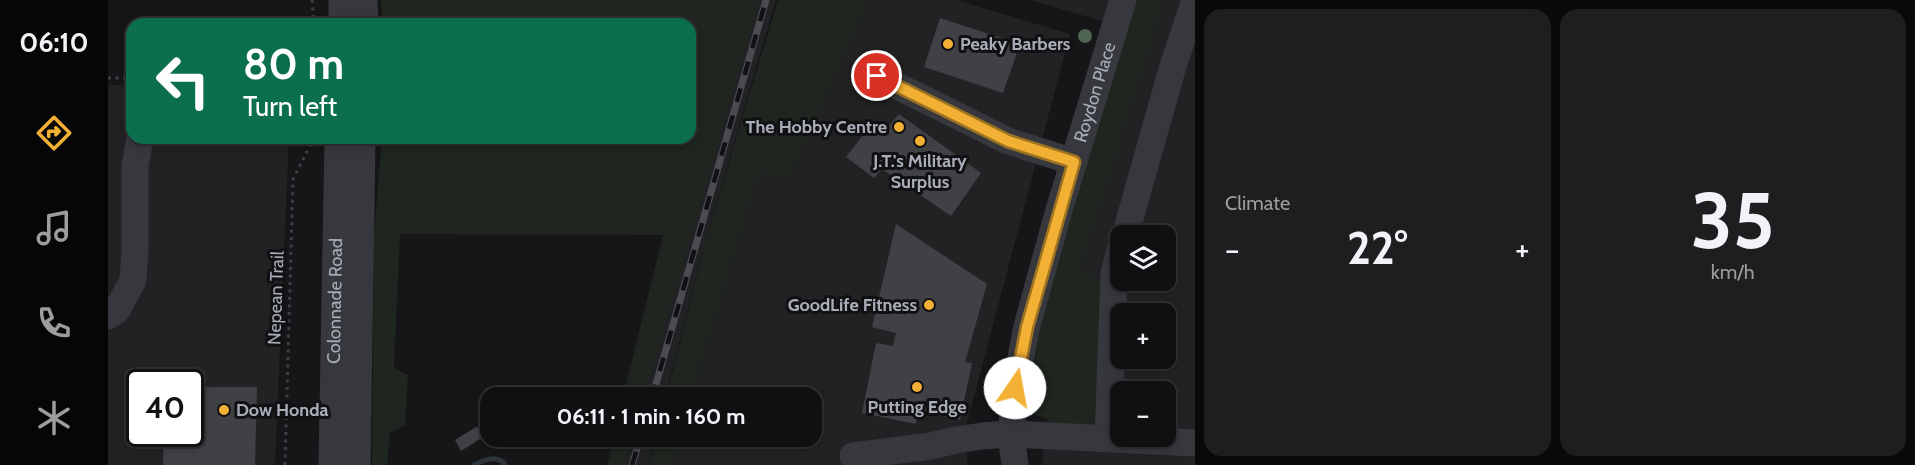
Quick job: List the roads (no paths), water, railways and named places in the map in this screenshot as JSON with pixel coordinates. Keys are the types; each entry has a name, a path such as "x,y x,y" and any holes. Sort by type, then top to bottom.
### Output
{"street":[{"path":"342,0 342,18"},
{"path":"364,0 364,18"},
{"name":"Roydon Place","path":"1015,465 1011,434 1015,388 1027,327 1123,0"},
{"path":"1128,225 1194,5"},
{"path":"877,76 1008,141 1074,162"},
{"path":"108,316 117,310 133,280 135,166 140,144"},
{"name":"Colonnade Road","path":"332,465 338,144"},
{"name":"Colonnade Road","path":"357,465 362,144"},
{"path":"1108,438 1113,291"},
{"path":"853,456 932,447 982,436 1011,434 1195,442"}],"waterway":[{"path":"474,465 493,459 501,461 504,465"}],"railway":[{"path":"655,387 766,0"},
{"path":"632,465 638,447"}],"place":[{"name":"Peaky Barbers","path":"948,44"},
{"name":"The Hobby Centre","path":"899,127"},
{"name":"J.T.'s Military Surplus","path":"920,141"},
{"name":"GoodLife Fitness","path":"929,305"},
{"name":"Putting Edge","path":"917,387"},
{"name":"Dow Honda","path":"224,410"}]}
